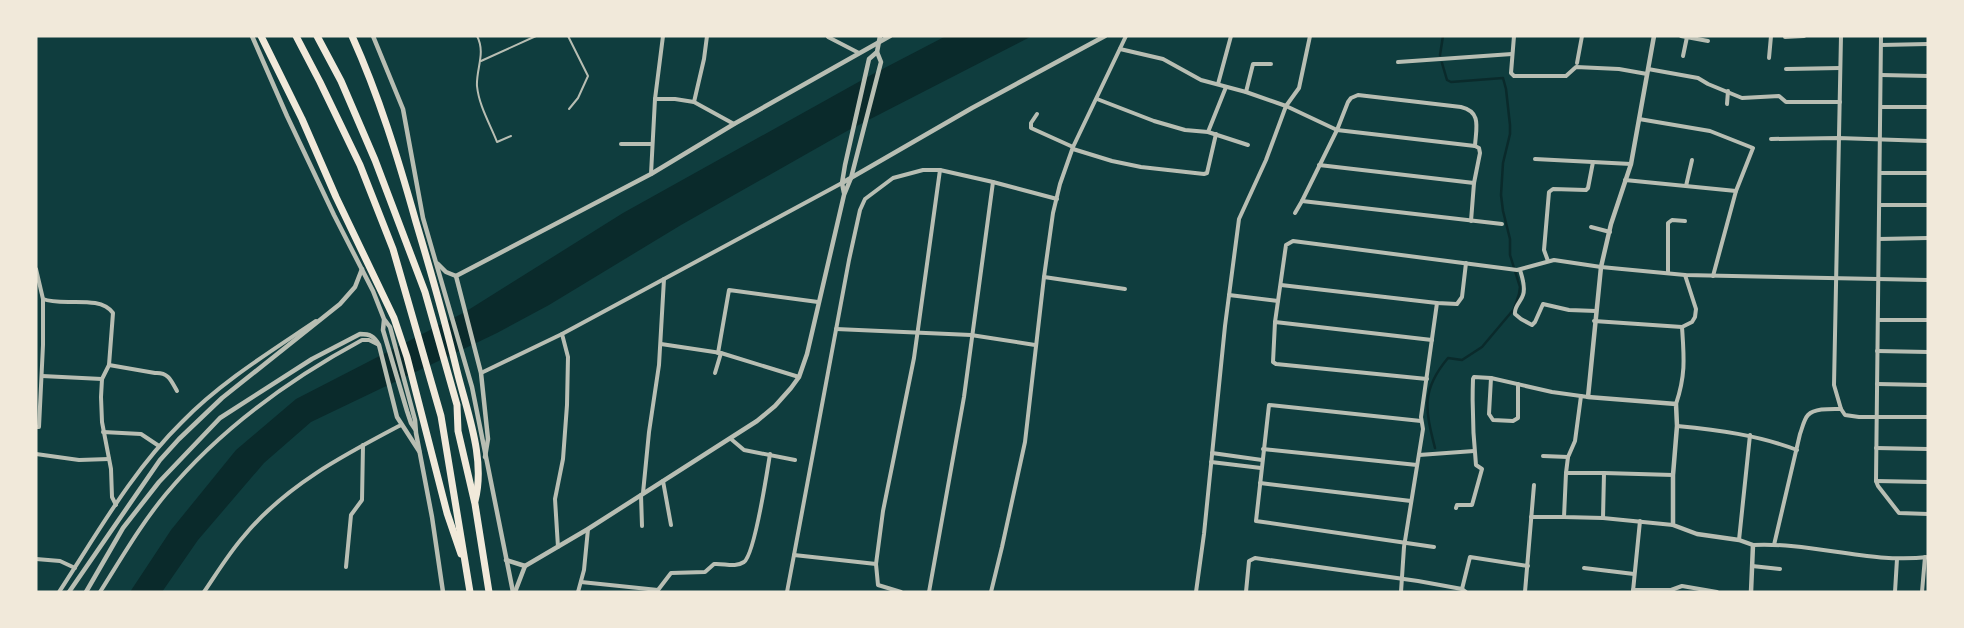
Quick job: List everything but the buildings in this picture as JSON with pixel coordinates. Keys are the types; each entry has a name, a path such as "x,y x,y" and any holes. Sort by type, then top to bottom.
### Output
{"highway":[{"path":"261,36 302,119 336,197 394,318 416,407 450,522 467,566"},
{"path":"296,36 360,165 393,249 409,300 441,416 470,592"},
{"path":"317,36 341,81 375,160 424,292 457,405 458,432 475,504 489,592"},
{"path":"352,36 386,121 439,286 479,469 475,504"}],"street":[{"path":"252,36 287,116 392,333 416,407 415,429 435,532 443,592"},
{"path":"372,36 403,109 423,218 437,263 439,286 469,372 514,592"},
{"path":"651,174 655,98 664,36"},
{"path":"694,102 704,59 707,36"},
{"path":"844,195 842,183 844,165 869,60 876,52 880,36"},
{"path":"456,277 651,174 734,124 890,36"},
{"path":"481,373 562,334 842,183 972,108 1105,36"},
{"path":"991,592 1025,442 1035,345 1057,199 1073,148 1126,36"},
{"path":"1218,84 1231,36"},
{"path":"1196,592 1239,219 1266,160 1286,106 1299,88 1310,36"},
{"path":"1514,36 1511,74 1514,76 1566,76 1576,67 1619,69 1698,78 1742,98 1779,96 1786,102 1840,102"},
{"path":"1577,63 1582,36"},
{"path":"1588,397 1594,321 1601,267 1631,164 1654,36"},
{"path":"1681,36 1708,41"},
{"path":"1769,58 1771,36"},
{"path":"1785,37 1804,36"},
{"path":"1841,36 1834,386 1841,409 1845,415 1928,417"},
{"path":"1881,36 1876,481 1899,513 1928,514"},
{"path":"1683,56 1687,37"},
{"path":"828,38 859,54"},
{"path":"1881,45 1928,44"},
{"path":"1120,49 1163,59 1201,80 1246,92 1286,106 1336,130 1475,146 1479,148 1480,153 1474,183 1471,221"},
{"path":"514,592 525,566 588,529 731,439 775,406 799,376 807,354 844,195 851,178 881,62 876,52"},
{"path":"1398,62 1512,54"},
{"path":"1246,92 1253,64 1272,64"},
{"path":"1786,69 1840,68"},
{"path":"1881,76 1928,76"},
{"path":"1208,132 1226,87"},
{"path":"1727,104 1728,91"},
{"path":"1295,213 1351,98 1358,96 1470,109 1476,118 1475,146"},
{"path":"655,98 675,98 694,102 734,124"},
{"path":"1097,99 1154,122 1185,130 1208,132 1248,145"},
{"path":"1881,107 1928,107"},
{"path":"1037,114 1031,123 1031,128 1073,148 1112,161 1142,167 1204,174 1206,173 1216,134"},
{"path":"1640,119 1710,131 1753,148 1736,191 1713,276"},
{"path":"1771,140 1838,138 1928,141"},
{"path":"621,144 652,144"},
{"path":"1535,159 1631,164"},
{"path":"1686,186 1692,160"},
{"path":"1548,261 1544,250 1549,192 1553,189 1586,190 1593,162"},
{"path":"1319,166 1474,183"},
{"path":"787,592 848,260 860,210 865,199 893,178 923,170 940,170 1057,199"},
{"path":"901,592 878,585 876,564 883,511 914,358 940,170"},
{"path":"1880,172 1928,173"},
{"path":"1625,180 1736,191"},
{"path":"929,592 964,397 993,182"},
{"path":"1302,201 1502,224"},
{"path":"1880,205 1928,205"},
{"path":"1668,273 1668,222 1672,220 1685,221"},
{"path":"1591,227 1610,232"},
{"path":"1879,239 1928,238"},
{"path":"1427,379 1276,364 1272,360 1275,322 1286,246 1293,241 1514,269 1554,260 1601,267 1685,275 1928,280"},
{"path":"437,263 446,272 456,277 481,373 488,439 485,457"},
{"path":"1281,284 1457,304 1462,297 1466,263"},
{"path":"36,269 43,299 39,428 36,427"},
{"path":"69,592 160,460 179,439 222,398 340,304 355,288 362,269"},
{"path":"1514,269 1524,290 1514,309 1515,314 1532,325 1536,322 1543,304 1569,310 1596,311"},
{"path":"1594,321 1682,327 1692,322 1696,309 1685,275"},
{"path":"1044,277 1125,289"},
{"path":"642,526 642,494 661,344 664,279"},
{"path":"715,373 720,353 729,290 818,302"},
{"path":"1229,295 1278,301"},
{"path":"43,299 50,302 92,303 110,310 114,317 108,364 102,379 102,422 109,459 112,497 116,504"},
{"path":"1401,592 1404,542 1423,429 1421,421 1437,303"},
{"path":"59,592 116,504 159,446 182,422 225,384 340,304"},
{"path":"384,318 383,330 407,411 415,429"},
{"path":"1878,320 1928,320"},
{"path":"1275,322 1432,340"},
{"path":"1673,525 1673,475 1677,426 1676,404 1685,364 1682,327"},
{"path":"836,329 971,335 1035,345"},
{"path":"36,330 43,330"},
{"path":"86,592 123,528 159,482 220,418 342,342 360,334 368,334 375,338 379,345 398,417 421,454"},
{"path":"558,547 555,499 563,459 568,357 562,334"},
{"path":"100,592 139,530 166,494 196,460 225,433 262,402 317,365 362,340 369,340 379,345"},
{"path":"661,344 720,353 799,376"},
{"path":"1877,351 1928,352"},
{"path":"108,364 155,373 162,372 167,374 177,391"},
{"path":"42,376 102,379"},
{"path":"1456,508 1457,504 1472,504 1475,500 1482,469 1476,466 1472,422 1473,379 1477,376 1588,397 1676,404"},
{"path":"1491,378 1489,414 1492,420 1513,421 1518,418 1518,384"},
{"path":"1877,384 1928,385"},
{"path":"1564,517 1568,456 1575,441 1581,396"},
{"path":"1421,421 1268,406 1256,521 1257,523 1434,547"},
{"path":"1774,545 1800,434 1808,414 1820,410 1841,409"},
{"path":"204,592 244,536 271,507 319,470 402,425"},
{"path":"1677,426 1714,429 1750,435 1781,443 1797,450"},
{"path":"103,432 141,434 159,446"},
{"path":"1739,540 1750,435"},
{"path":"731,439 739,448 744,450 795,460"},
{"path":"346,567 351,514 362,500 363,445"},
{"path":"1876,448 1928,449"},
{"path":"1263,449 1417,465"},
{"path":"1419,455 1474,451"},
{"path":"1212,453 1262,460"},
{"path":"36,454 79,460 109,459"},
{"path":"581,582 658,590 671,573 705,572 714,564 736,566 745,562 749,556 757,524 770,454"},
{"path":"1543,456 1568,456"},
{"path":"1211,462 1261,468"},
{"path":"1566,473 1673,475"},
{"path":"1603,518 1604,473"},
{"path":"1876,481 1928,482"},
{"path":"663,482 671,525"},
{"path":"1260,483 1412,501"},
{"path":"1525,592 1534,485"},
{"path":"1531,517 1603,518 1640,521 1673,525 1697,534 1739,540 1753,545 1774,545 1897,560 1926,557 1922,592"},
{"path":"1640,521 1633,591 1671,590 1682,586 1717,592"},
{"path":"578,592 586,557 588,529"},
{"path":"1751,592 1753,545"},
{"path":"794,555 876,564"},
{"path":"1462,589 1470,557 1528,566"},
{"path":"1246,592 1251,560 1256,558 1418,580 1462,589 1466,592"},
{"path":"36,559 60,561 75,568"},
{"path":"506,560 525,566"},
{"path":"1895,592 1897,560"},
{"path":"1752,566 1780,569"},
{"path":"1584,568 1634,574"}],"lane":[{"path":"477,36 482,50 477,85 483,109 497,142 511,136"},
{"path":"480,61 536,36"},
{"path":"568,36 588,76 578,98 569,109"}],"water":[{"path":"946,36 1032,36 847,131 681,225 549,305 497,333 311,422 264,463 198,540 162,592 130,592 171,530 236,450 296,399 465,312 623,213 871,75"}],"waterway":[{"path":"1440,55 1443,36"},
{"path":"1435,448 1428,411 1429,390 1433,380 1448,358 1462,360 1482,347 1514,309 1520,287 1510,255 1510,239 1501,195 1503,163 1510,134 1506,89 1503,78 1451,82 1447,80 1442,63"}]}
